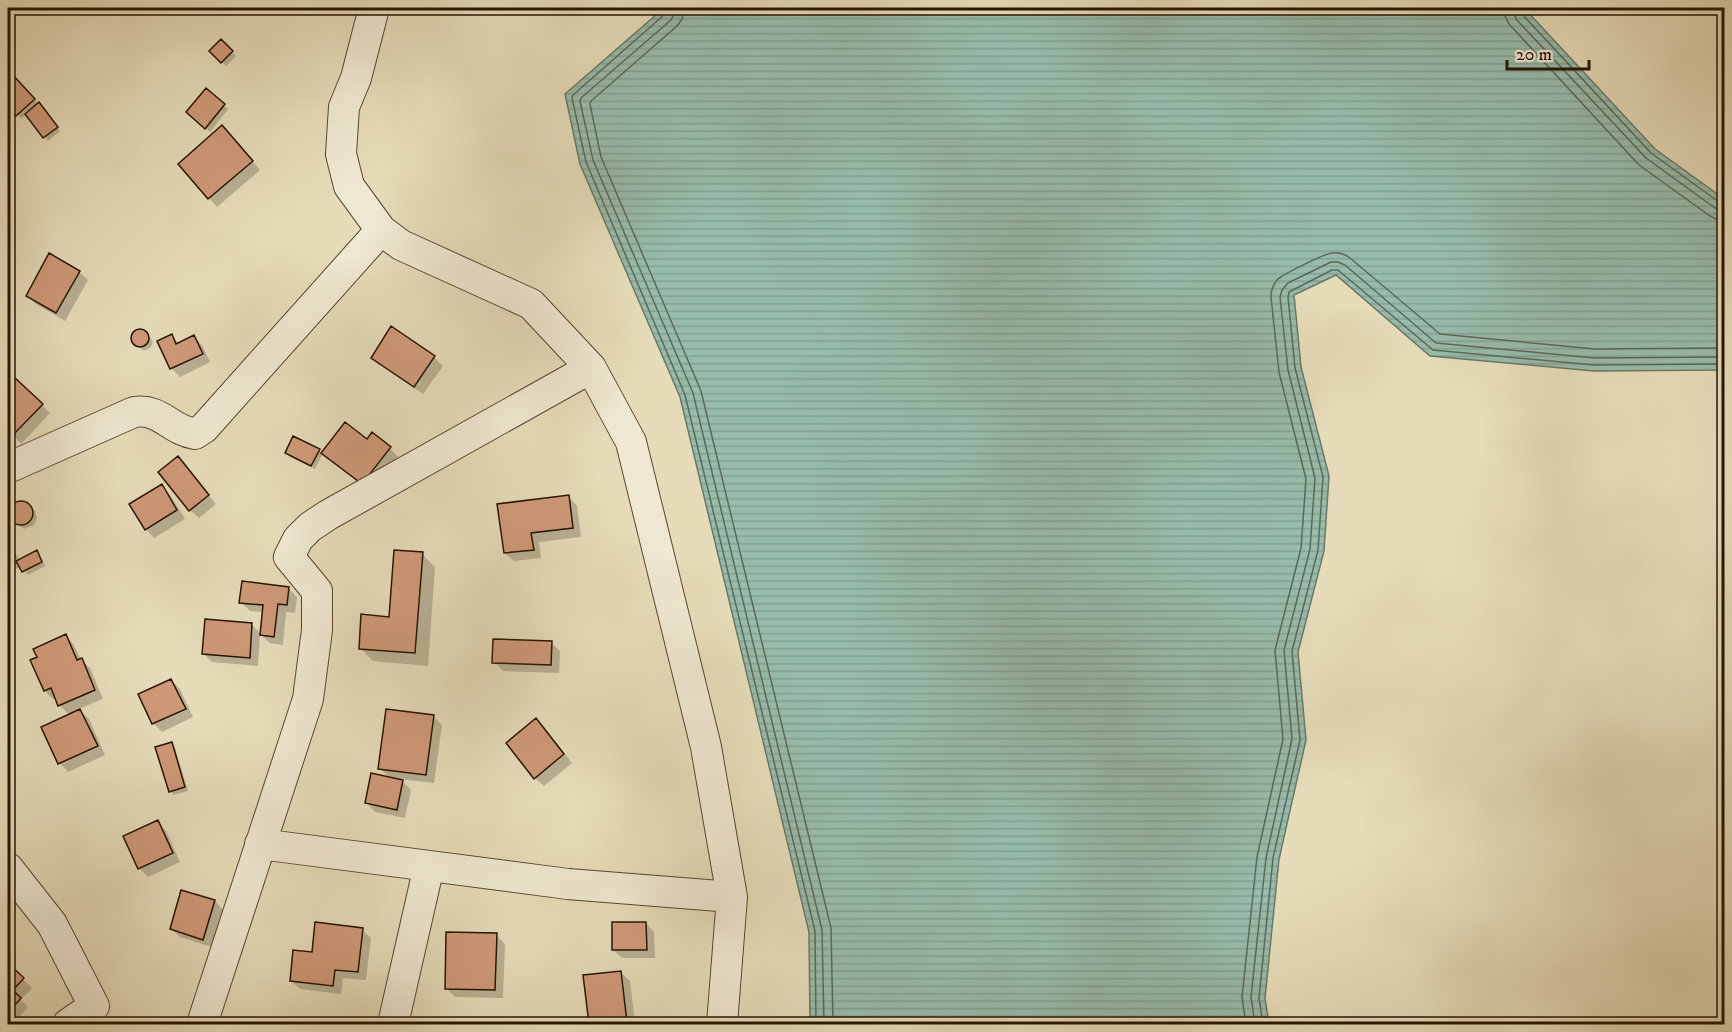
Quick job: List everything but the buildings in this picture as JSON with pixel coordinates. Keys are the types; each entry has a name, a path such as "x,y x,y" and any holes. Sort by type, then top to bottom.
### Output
{"street":[{"path":"374,8 356,78 344,107 341,154 349,186 381,230 401,245 531,304 591,368 631,442 706,747 732,897 722,1024"},
{"path":"8,468 134,412 144,411 156,414 183,432 195,434 212,419 381,230"},
{"path":"202,1024 308,699 317,630 317,591 289,557 297,539 328,515 591,368"},
{"path":"260,844 568,884 732,897"},
{"path":"393,1024 429,866"},
{"path":"8,868 52,924 97,1015 68,1024"}],"water":[{"path":"664,8 1524,8 1655,149 1724,199 1724,370 1594,371 1430,356 1336,275 1294,295 1301,367 1329,476 1324,551 1298,652 1306,740 1279,859 1265,998 1269,1024 810,1024 809,932 680,397 580,164 565,94"}]}
